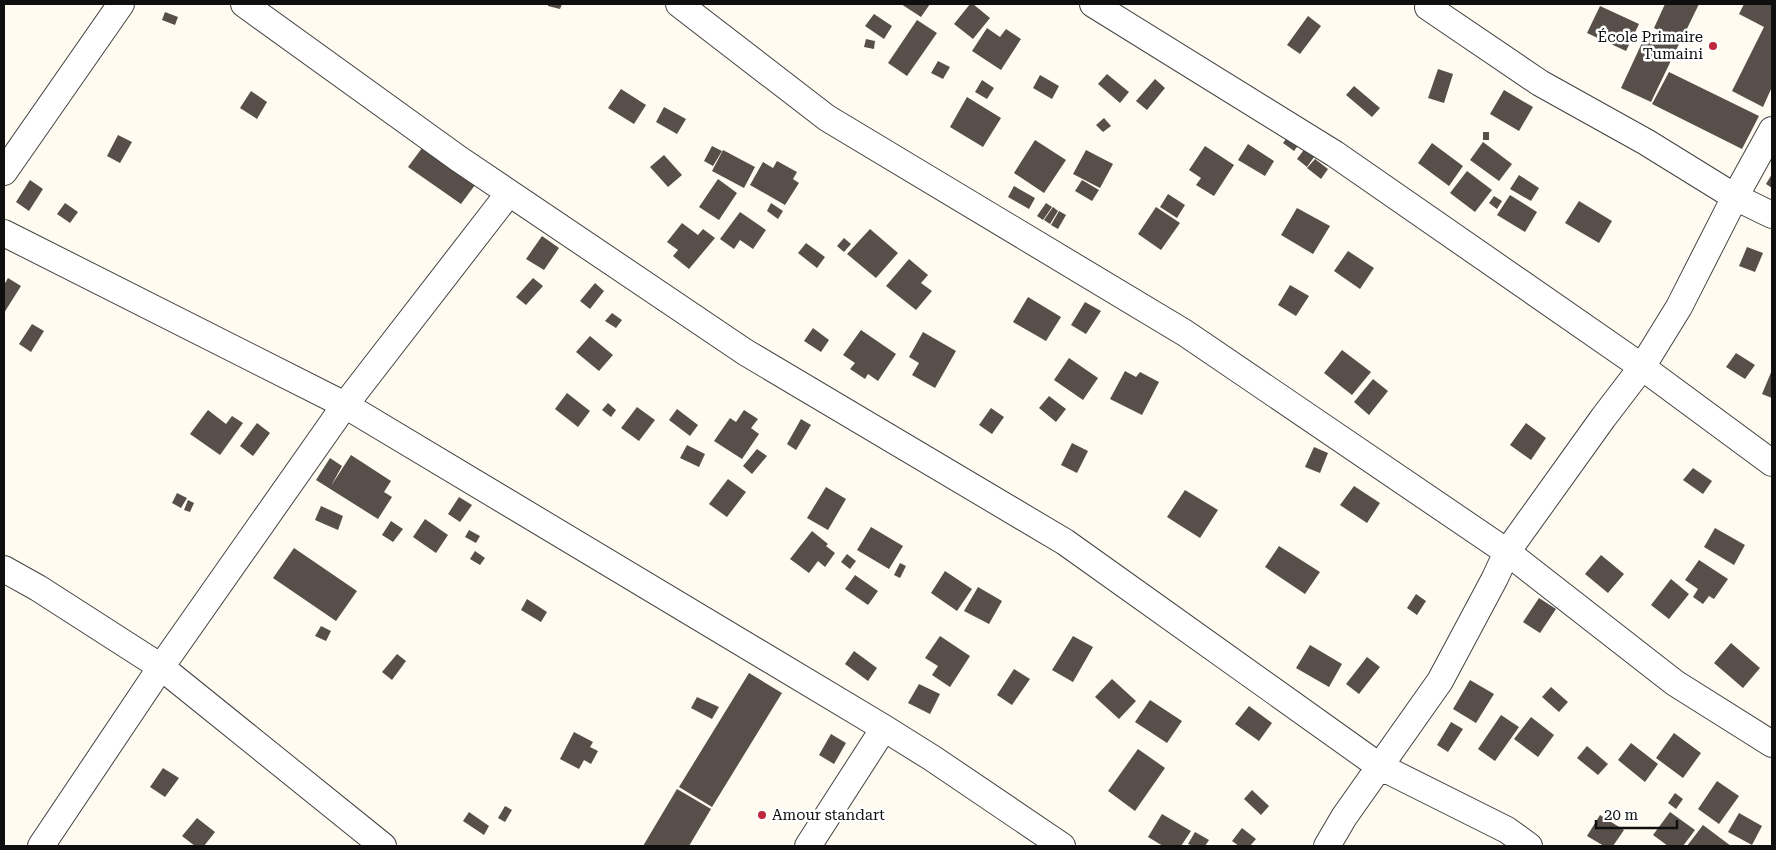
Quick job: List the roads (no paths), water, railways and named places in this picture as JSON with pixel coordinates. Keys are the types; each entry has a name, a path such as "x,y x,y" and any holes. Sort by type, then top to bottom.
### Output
{"street":[{"path":"4,172 121,4"},
{"path":"244,4 458,159 745,352 1064,542 1379,766 1506,830 1529,846"},
{"path":"679,4 828,118 1185,333 1507,552 1675,683 1772,744"},
{"path":"1093,4 1336,154 1642,367 1772,463"},
{"path":"1428,7 1540,83 1646,142 1735,197 1772,215"},
{"path":"1327,846 1344,817 1440,681 1507,552 1642,367 1679,307 1735,197 1772,130"},
{"path":"41,846 161,667 345,405 509,193"},
{"path":"4,233 345,405 884,728 932,758 1062,846"},
{"path":"4,569 38,588 161,667 383,846"},
{"path":"808,846 884,728"}],"place":[{"name":"École Primaire Tumaini","path":"1713,46"},
{"name":"Amour standart","path":"762,815"}]}
